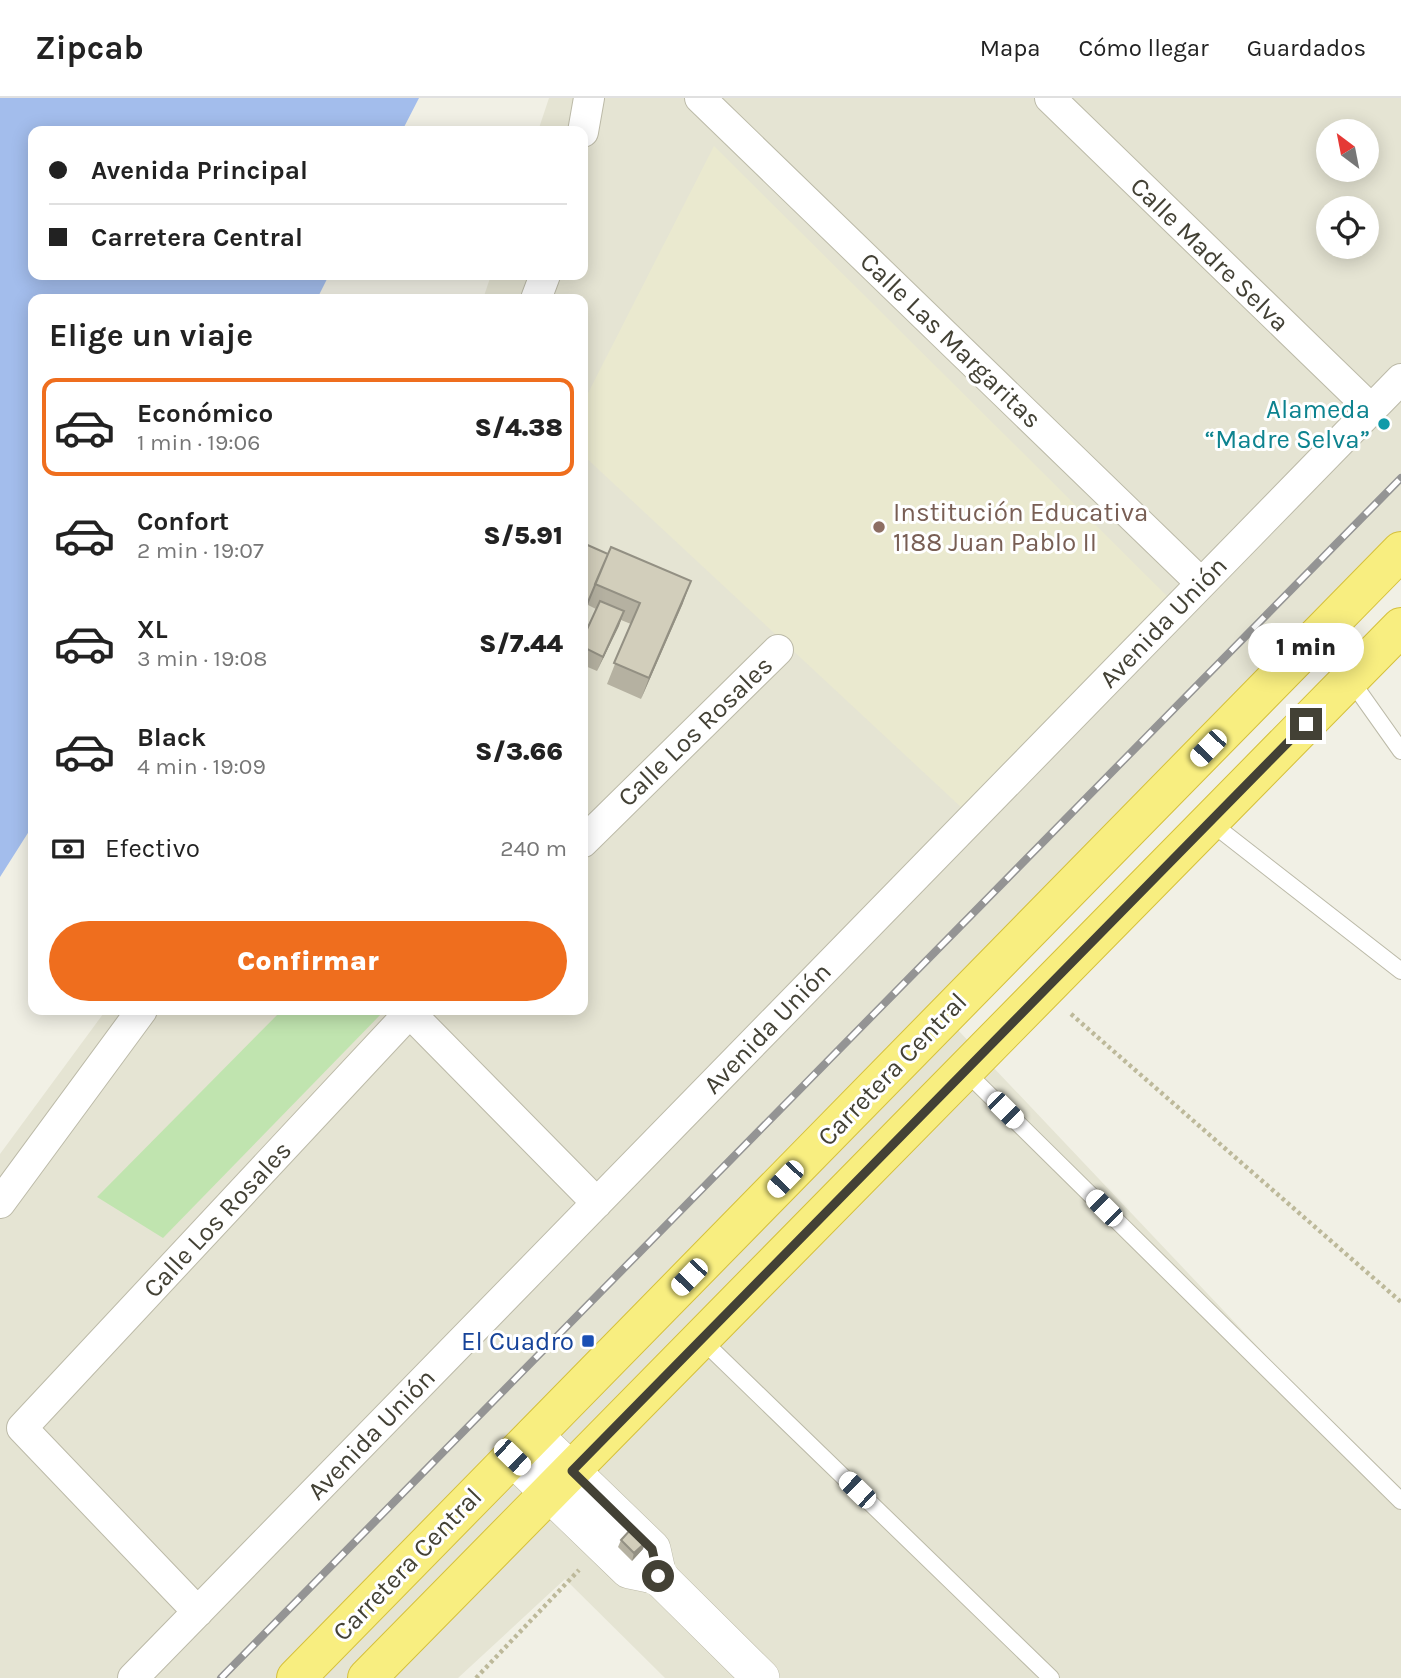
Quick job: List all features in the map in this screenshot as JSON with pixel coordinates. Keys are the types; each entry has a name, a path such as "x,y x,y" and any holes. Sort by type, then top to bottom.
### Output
{"highway":[{"name":"Carretera Central","path":"296,1678 1401,551"},
{"name":"Carretera Central","path":"367,1678 1401,627"}],"street":[{"path":"584,126 589,98"},
{"name":"Calle Las Margaritas","path":"700,98 1202,583"},
{"name":"Calle Madre Selva","path":"1050,98 1371,409"},
{"name":"Avenida Unión","path":"134,1678 1401,379"},
{"name":"Calle Los Rosales","path":"588,837 778,650"},
{"path":"0,1203 138,1015"},
{"name":"Calle Los Rosales","path":"198,1612 22,1428 405,1015"},
{"path":"413,1015 597,1203"},
{"path":"523,1446 560,1482 652,1549 658,1576 761,1678"},
{"path":"560,1482 602,1546 629,1570 658,1576"}],"lane":[{"path":"1350,679 1401,751"},
{"path":"1210,822 1401,971"},
{"path":"965,1071 1401,1501"},
{"path":"702,1340 1051,1678"}],"path":[{"path":"1042,993 1064,1008 1401,1302"},
{"path":"476,1678 602,1546"}],"shaded area":[{"path":"549,98 1401,98 1401,576 956,1028 1401,1498 1401,1678 665,1678 565,1579 458,1678 0,1678 0,1154 102,1015 588,1015 588,294 485,294 489,280 588,280 588,126 540,126"},
{"name":"Institución Educativa 1188 Juan Pablo II","path":"714,146 1170,599 962,808 588,460 588,393"}],"green space":[{"path":"277,1015 380,1015 163,1238 97,1197"}],"water":[{"path":"0,98 419,98 405,126 28,126 28,280 326,280 320,294 28,294 28,833 0,877"}],"building":[{"path":"588,545 608,554 588,602"},
{"path":"611,547 691,581 649,678 614,663 640,603 595,584"},
{"path":"600,601 624,611 603,657 588,650 588,627"},
{"path":"632,1528 646,1542 634,1553 621,1540"}],"railway":[{"path":"221,1678 1401,478"}],"place":[{"name":"Alameda “Madre Selva”","path":"1384,424"},
{"name":"Institución Educativa 1188 Juan Pablo II","path":"879,527"},
{"name":"El Cuadro","path":"588,1341"}],"route":[{"path":"658,1576 652,1549 572,1471 1306,724"}]}
